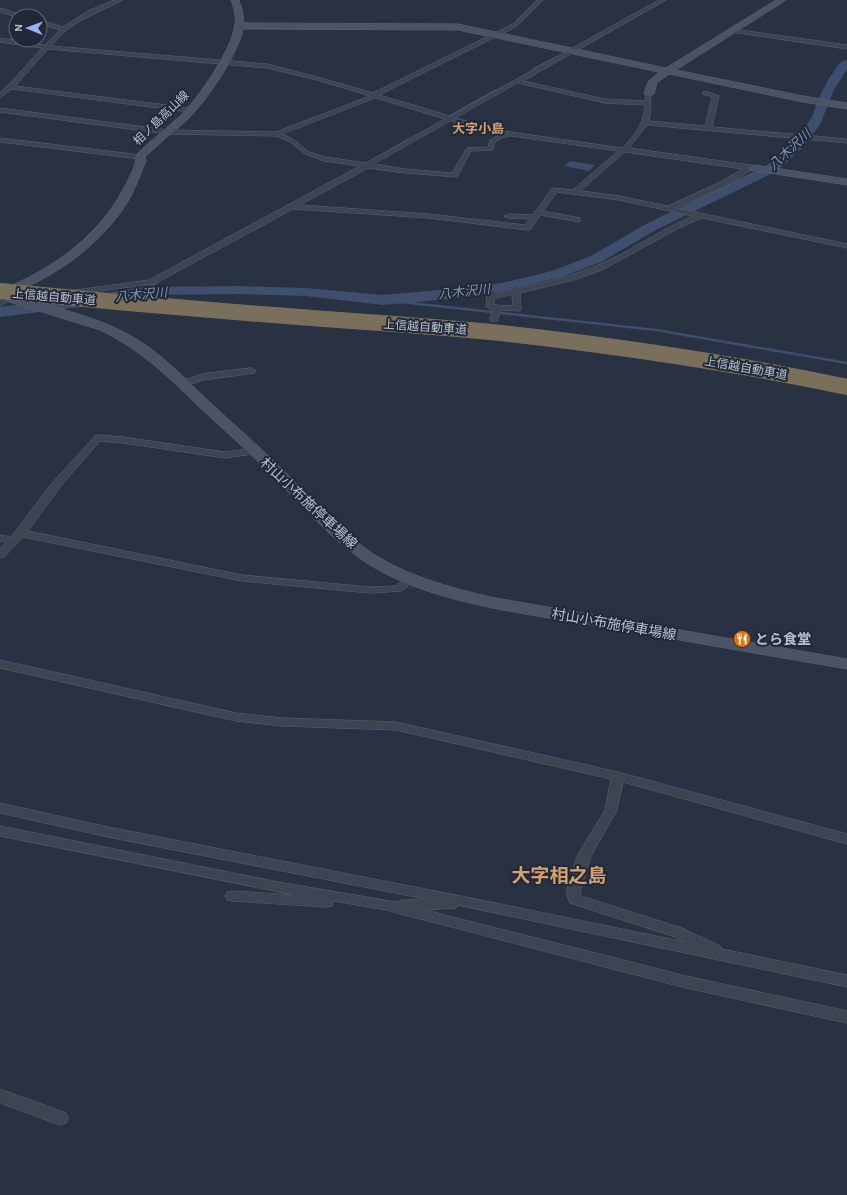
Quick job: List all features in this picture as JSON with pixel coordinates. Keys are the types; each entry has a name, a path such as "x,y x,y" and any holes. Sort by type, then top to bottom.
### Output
{"highway":[{"name":"上信越自動車道","path":"0,285 540,330 616,339 705,353 847,379"},
{"name":"上信越自動車道","path":"7,298 171,307 430,327 524,336 614,346 695,358 847,387"}],"main road":[{"path":"235,0 240,26 458,27 803,99 847,106"},
{"path":"648,98 653,82 668,71 782,0"},
{"name":"相ノ島高山線","path":"7,298 52,270 71,255 106,222 121,203 141,161 140,156 153,143 168,132 209,88 238,36 240,26"},
{"path":"752,168 847,182"},
{"name":"村山小布施停車場線","path":"7,298 49,310 120,334 157,359 181,384 346,541 380,564 411,579 451,593 490,602 847,664"}],"street":[{"path":"99,0 107,4"},
{"path":"48,45 64,29 86,14 107,4 120,0"},
{"path":"0,110 168,132 276,134 374,97 374,95 515,25 540,0"},
{"path":"7,298 151,282 365,166 663,0"},
{"path":"48,24 64,29"},
{"path":"733,31 847,47"},
{"path":"48,47 267,66 288,70 495,132 566,140 752,168"},
{"path":"0,96 10,89 45,48"},
{"path":"516,81 605,101 648,98 646,123 624,149 575,192"},
{"path":"0,88 190,110"},
{"path":"705,93 716,96 708,128"},
{"path":"646,123 847,141"},
{"path":"276,134 292,141 307,153 324,159 405,171 454,175 469,149 491,149 492,141 501,136 516,135"},
{"path":"0,140 140,156"},
{"path":"667,209 723,184 752,168"},
{"path":"292,206 377,214 429,216 527,228 555,190 619,198 698,216 847,246"},
{"path":"508,216 538,215 577,220"},
{"path":"516,292 517,310 490,307 490,297 552,285 600,268 634,251 671,228 698,216"},
{"path":"494,319 497,308"},
{"path":"181,384 202,377 252,371"},
{"path":"0,555 17,537 56,485 98,438 226,454 253,451"},
{"path":"0,538 17,537 242,578 370,590 398,589 411,579"},
{"path":"0,664 236,717 282,722 396,726 618,776 847,839"},
{"path":"618,776 611,810 584,856 573,892 575,899 677,932 734,958"},
{"path":"0,808 108,832 476,904 847,981"},
{"path":"0,832 278,887 386,905 686,982 847,1017"},
{"path":"232,896 386,905 476,904"},
{"path":"826,976 847,977"},
{"path":"0,1096 60,1118"}],"water":[{"path":"570,161 595,165 589,171 564,166"}],"waterway":[{"path":"534,69 557,57"},
{"name":"八木沢川","path":"0,312 79,302 145,291 241,290 306,292 383,300 450,294 502,287 557,274 596,259 651,227 772,168 786,157 804,139 814,125 831,85 847,63"},
{"path":"448,117 496,90"},
{"path":"390,150 409,139"},
{"path":"145,291 157,282"},
{"path":"383,300 656,330 847,363"}],"place":[{"name":"とら食堂","path":"742,639"}],"district":[{"name":"大字小島","path":"478,128"},
{"name":"大字相之島","path":"559,875"}]}
